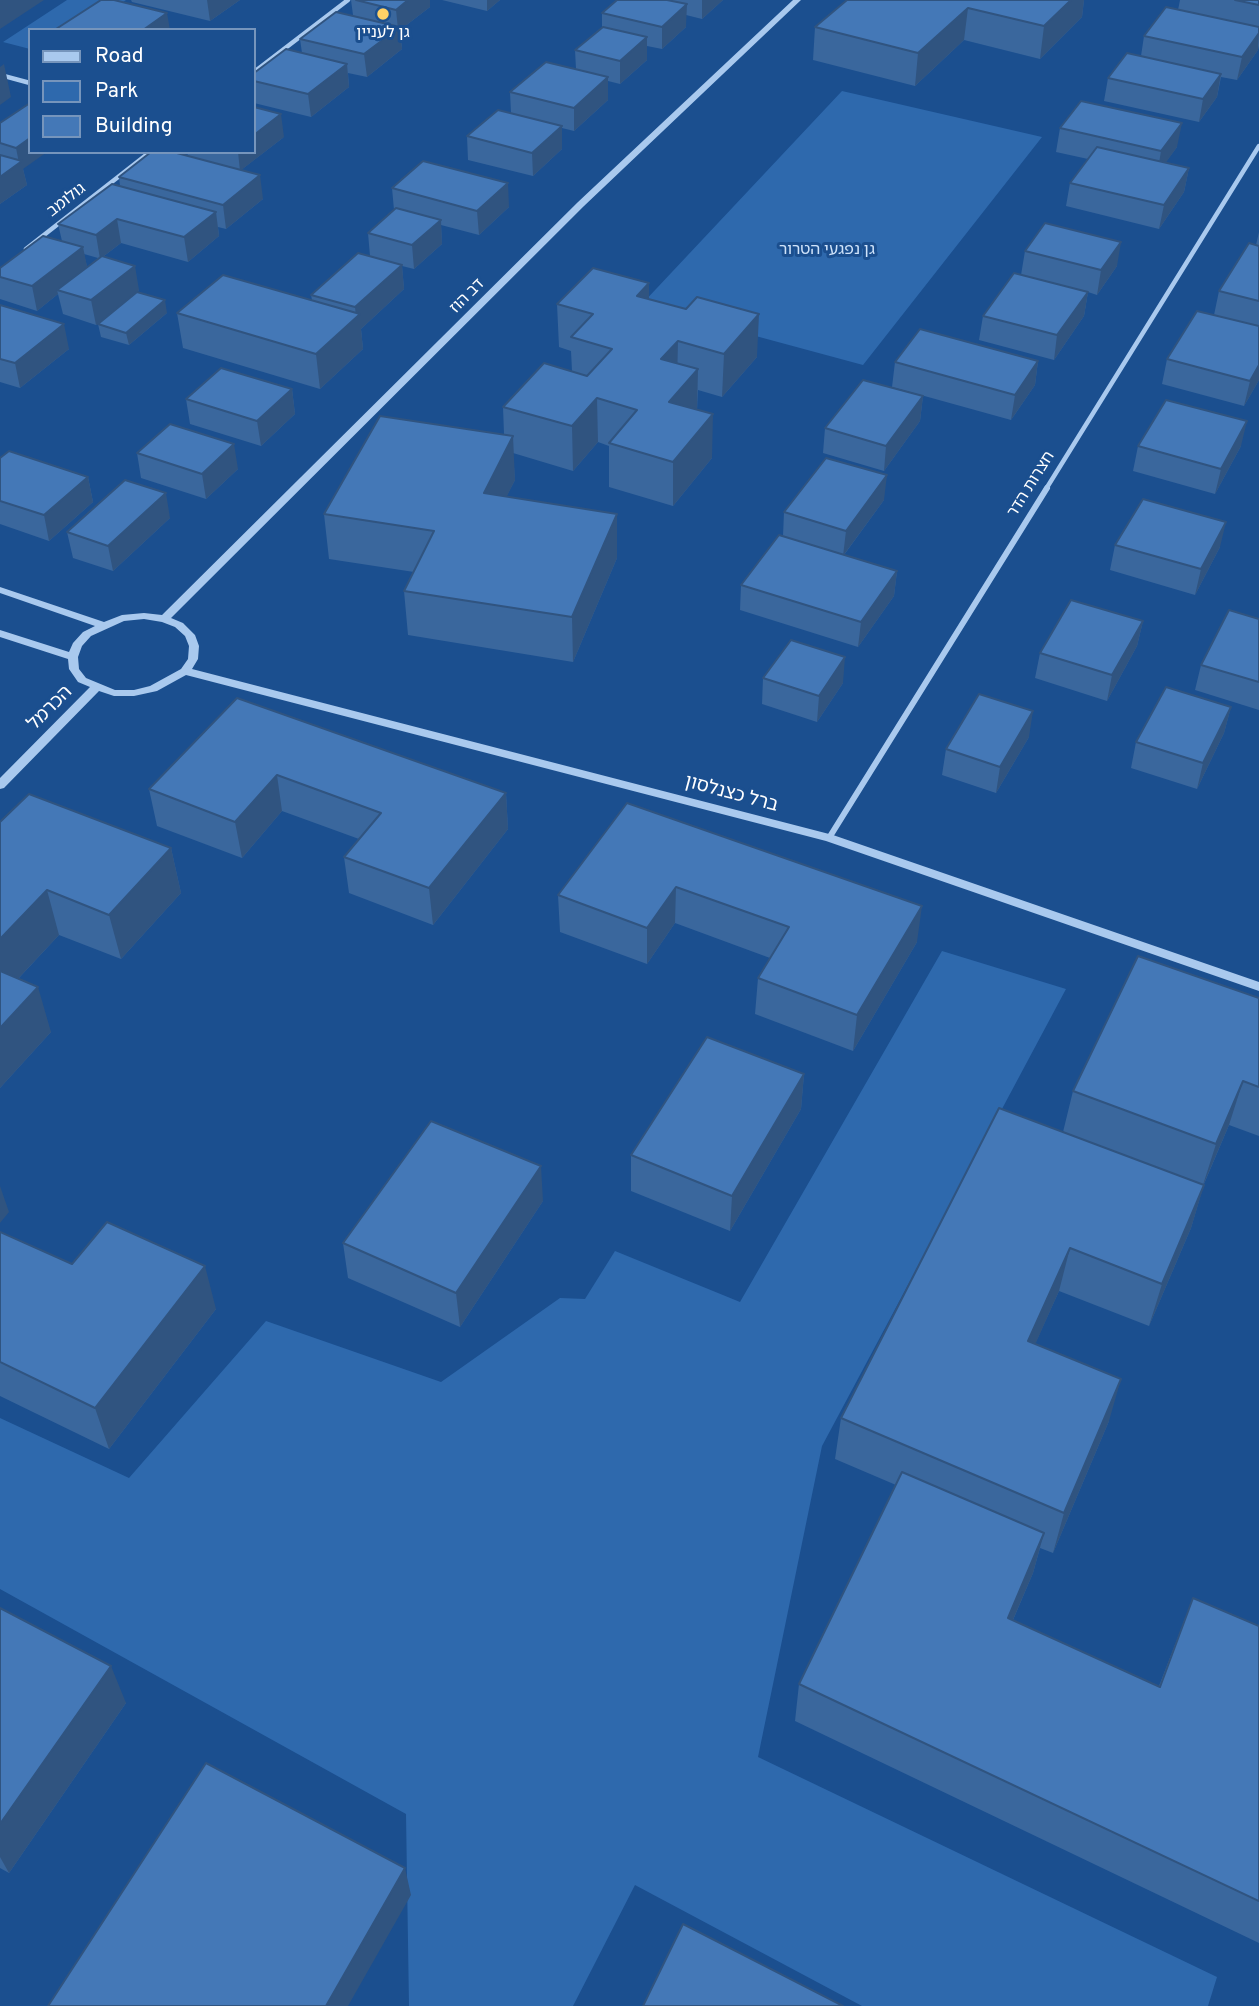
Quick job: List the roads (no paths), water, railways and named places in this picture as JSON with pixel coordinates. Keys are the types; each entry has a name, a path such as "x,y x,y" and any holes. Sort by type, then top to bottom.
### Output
{"street":[{"path":"256,70 348,0"},
{"name":"דב הוז","path":"164,619 581,204 797,0"},
{"path":"0,75 28,82"},
{"name":"חצרות הדר","path":"829,838 1259,146"},
{"name":"גולומב","path":"21,252 147,154"},
{"path":"0,590 102,625"},
{"path":"122,618 164,619 179,625 190,635 194,646 192,659 185,671 171,682 144,691 114,693 82,681 74,669 73,657 77,645 87,634 102,625 122,618"},
{"path":"0,633 73,657"},
{"name":"ברל כצנלסון","path":"185,671 829,838 1259,987"},
{"name":"הכרמל","path":"0,785 96,688"}],"place":[{"name":"גן לעניין","path":"383,14"}],"park label":[{"name":"גן נפגעי הטרור","path":"827,251"}]}
